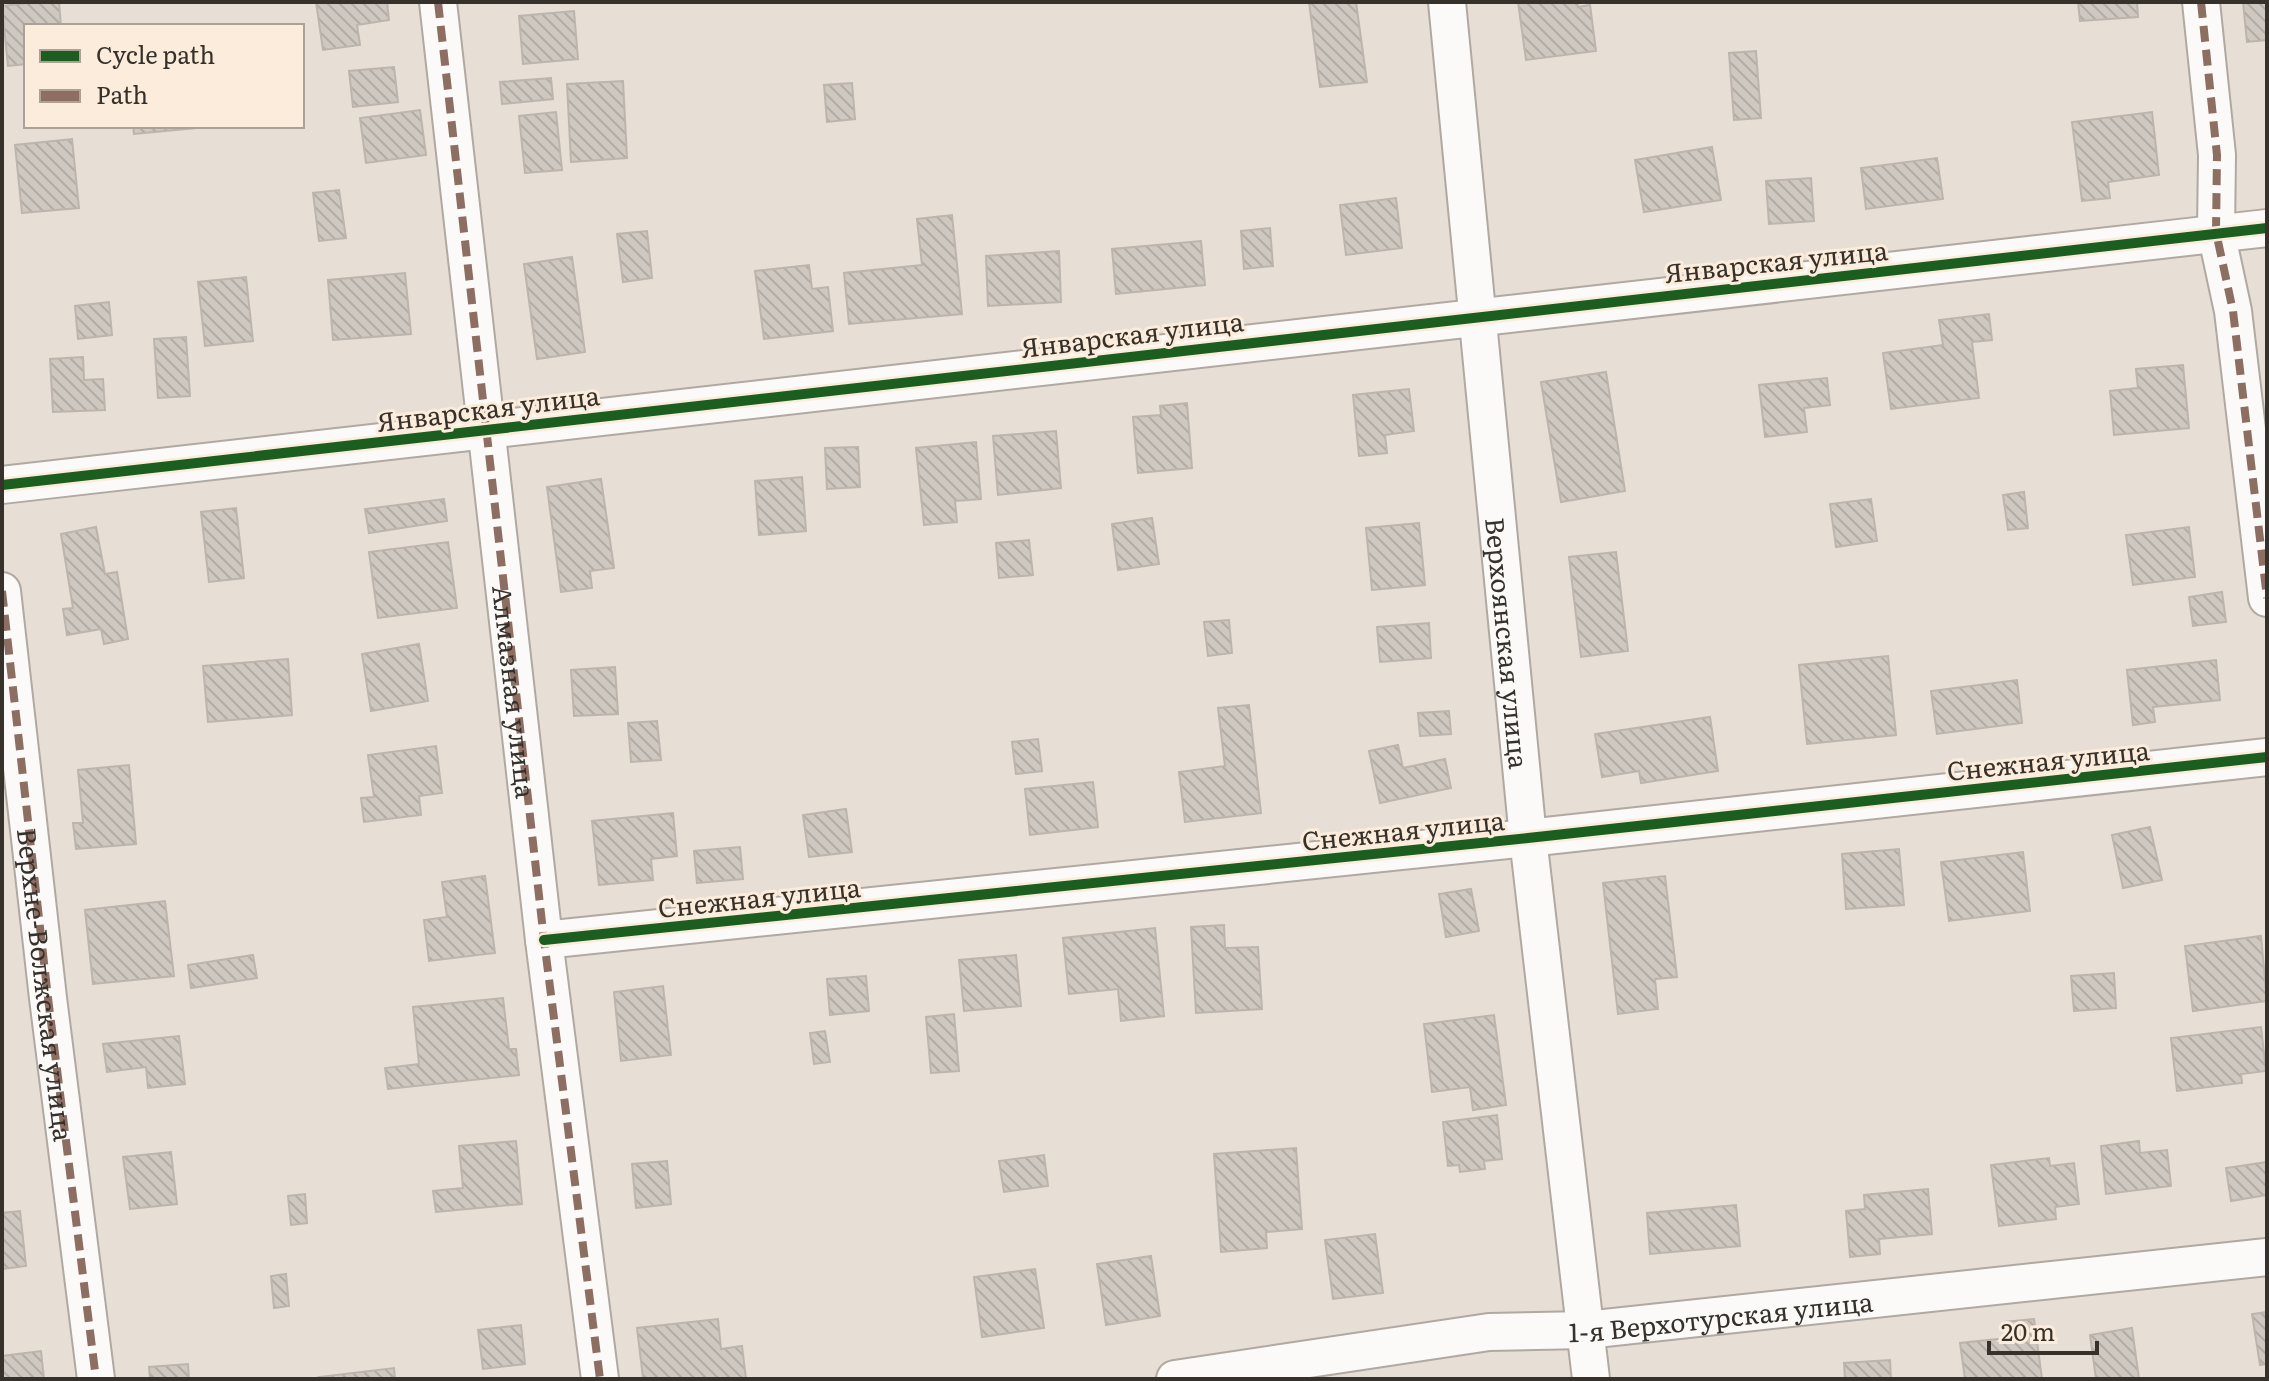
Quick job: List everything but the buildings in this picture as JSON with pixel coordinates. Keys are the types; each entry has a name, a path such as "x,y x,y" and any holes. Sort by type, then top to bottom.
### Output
{"street":[{"name":"Алмазная улица","path":"438,2 544,940 600,1379"},
{"name":"Верхоянская улица","path":"1447,2 1528,838 1591,1379"},
{"path":"2201,2 2217,155 2216,232 2233,311 2267,598"},
{"name":"Январская улица","path":"2,485 2267,228"},
{"name":"Верхне-Волжская улица","path":"2,591 48,998 96,1379"},
{"name":"Снежная улица","path":"544,940 1528,838 2267,757"},
{"name":"1-я Верхотурская улица","path":"1175,1379 1489,1332 1586,1330 2267,1257"}],"marked path":[{"path":"438,2 544,940 600,1379"},
{"path":"2201,2 2217,155 2216,232 2233,311 2267,598"},
{"path":"2,591 48,998 96,1379"}],"cycle path":[{"path":"2,485 2267,228"},
{"path":"544,940 1528,838 2267,757"}]}
